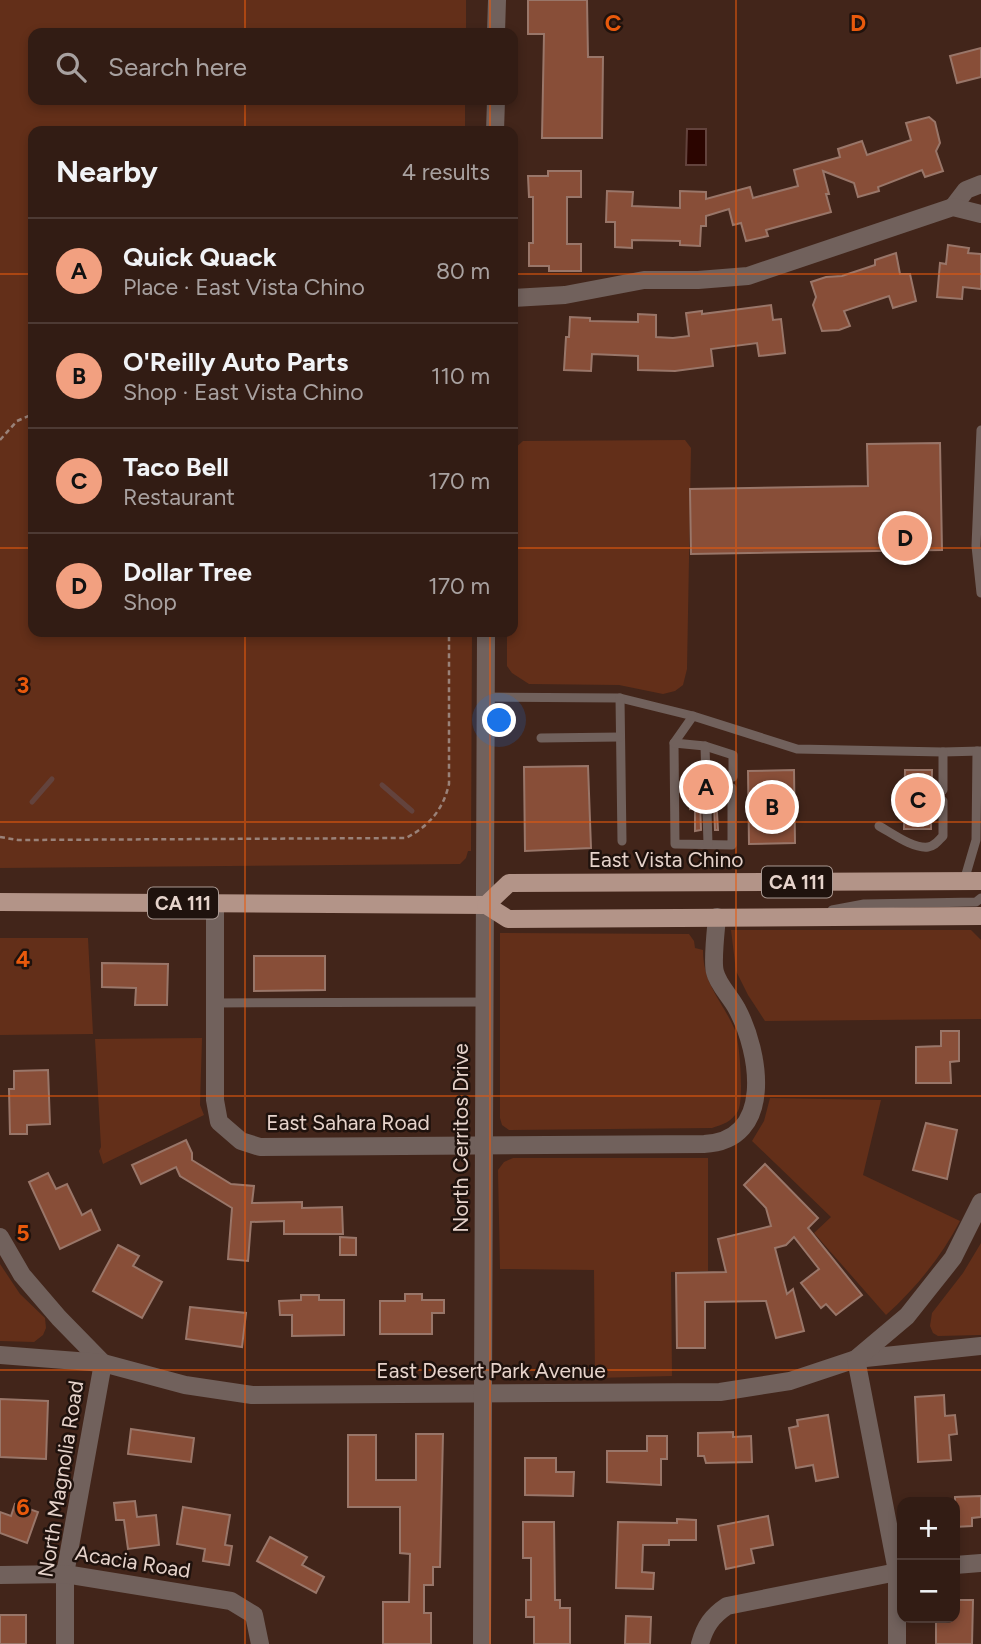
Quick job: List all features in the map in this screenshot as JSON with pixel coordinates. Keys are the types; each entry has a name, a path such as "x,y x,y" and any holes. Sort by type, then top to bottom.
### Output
{"main road":[{"name":"East Vista Chino","path":"486,905 509,883 972,881"},
{"name":"CA 111","path":"0,902 486,905 508,919 981,916"}],"street":[{"path":"496,28 497,0"},
{"path":"495,126 496,105"},
{"path":"518,298 565,295 644,279 698,280 748,276 953,206 966,190 981,184"},
{"path":"953,206 981,214"},
{"name":"North Cerritos Drive","path":"482,1644 486,637"},
{"name":"East Sahara Road","path":"215,903 215,1100 219,1122 241,1141 260,1147 713,1143 730,1139 748,1122 753,1105 755,1056 738,1010 714,971 717,917"},
{"path":"898,1560 856,1359 907,1316 953,1258 981,1202"},
{"path":"0,1237 22,1275 103,1363"},
{"name":"East Desert Park Avenue","path":"0,1355 103,1363 185,1385 252,1395 720,1392 790,1381 856,1359 981,1346"},
{"name":"North Magnolia Road","path":"65,1644 65,1574 103,1363"},
{"path":"960,1565 981,1563"},
{"path":"700,1644 705,1628 713,1616 727,1606 897,1572"},
{"name":"Acacia Road","path":"0,1575 65,1574 231,1601 254,1615 260,1644"},
{"path":"897,1644 898,1623"}],"lane":[{"path":"981,430 976,546 981,593"},
{"path":"486,697 620,698 693,716 797,748 979,751 972,881"},
{"path":"620,698 622,841"},
{"path":"693,716 674,743 675,844 732,845 732,788"},
{"path":"541,738 620,737"},
{"path":"674,743 705,746 733,755 733,777"},
{"path":"705,746 708,844"},
{"path":"943,752 943,790"},
{"path":"878,826 918,846 935,845 943,836 943,801"},
{"path":"796,917 864,904 976,902 981,898"},
{"path":"214,1003 485,1002"}],"path":[{"path":"0,440 17,421 28,416"},
{"path":"0,837 18,840 406,838 422,830 433,817 445,801 449,785 449,637"}],"shaded area":[{"path":"0,0 466,0 466,28 28,28 28,105 465,105 465,126 28,126 28,637 472,637 471,851 468,851 460,864 0,868"},
{"path":"687,129 706,129 706,165 686,165"},
{"path":"685,440 691,448 687,669 683,685 675,691 663,694 619,685 529,684 512,673 507,666 507,637 518,637 518,446 523,441"},
{"path":"731,930 971,930 981,940 981,1019 765,1021 736,971"},
{"path":"500,933 689,934 695,948 703,950 706,973 737,1037 741,1084 740,1105 735,1115 727,1122 712,1128 509,1130 502,1125"},
{"path":"0,938 88,938 93,1034 0,1035"},
{"path":"202,1038 200,1105 204,1115 103,1164 99,1151 101,1147 95,1039"},
{"path":"770,1098 881,1100 863,1175 960,1221 927,1271 886,1315 814,1233 831,1217 752,1141 764,1121"},
{"path":"513,1158 708,1158 708,1271 671,1272 672,1376 595,1378 594,1270 500,1269 498,1170 504,1162"},
{"path":"981,1243 981,1335 938,1336 930,1326 932,1313 963,1273"},
{"path":"0,1264 20,1294 45,1318 46,1328 43,1335 34,1342 0,1341"}],"building":[{"path":"528,0 587,0 588,57 603,57 602,138 542,138 544,34 528,34"},
{"path":"981,48 981,77 957,83 950,56"},
{"path":"929,117 935,122 940,143 936,151 943,171 925,177 922,170 878,187 879,191 858,197 854,183 823,171 831,212 766,230 768,236 746,241 741,223 733,225 729,209 706,216 706,226 701,226 700,246 680,245 680,241 632,240 632,248 615,247 615,222 606,222 607,191 633,192 632,206 680,208 680,191 706,192 706,199 750,187 753,198 798,186 794,170 840,157 838,149 862,141 867,155 911,140 906,123"},
{"path":"548,171 581,171 581,197 567,197 567,244 581,244 581,271 549,271 549,266 529,266 529,243 533,243 533,197 529,197 528,176 548,176"},
{"path":"948,245 969,248 968,253 981,254 981,289 963,287 962,299 937,297 940,263 946,264"},
{"path":"896,253 900,274 910,274 916,301 893,308 889,296 844,311 850,326 822,331 813,305 816,297 811,282 842,276 875,265 875,260"},
{"path":"771,305 773,320 781,319 785,353 759,356 757,343 711,349 713,366 675,371 638,370 638,356 592,354 591,371 564,370 570,317 590,318 590,321 638,322 638,314 656,315 656,337 673,338 689,336 686,313 702,311 702,314"},
{"path":"940,443 942,550 691,554 690,489 868,486 867,444"},
{"path":"588,766 591,848 525,851 524,767"},
{"path":"794,770 795,843 749,844 748,771"},
{"path":"905,770 932,770 931,829 904,829"},
{"path":"689,775 699,775 701,830 695,831 695,808 690,809"},
{"path":"713,775 716,775 716,778 723,777 722,796 716,796 718,830 715,830"},
{"path":"254,956 325,956 325,990 254,991"},
{"path":"102,963 168,964 167,1005 135,1005 136,988 102,987"},
{"path":"941,1031 959,1031 959,1061 950,1062 951,1083 916,1083 916,1047 941,1046"},
{"path":"48,1070 50,1124 27,1125 27,1134 10,1134 9,1089 14,1089 14,1071"},
{"path":"926,1123 957,1130 947,1179 913,1170"},
{"path":"186,1140 192,1160 231,1184 254,1186 252,1203 302,1202 302,1208 342,1207 343,1234 284,1234 284,1221 251,1222 248,1261 228,1259 232,1208 180,1176 176,1167 141,1184 132,1165"},
{"path":"765,1164 818,1218 808,1228 862,1295 836,1315 826,1304 821,1308 801,1283 819,1269 794,1237 786,1245 775,1248 787,1294 793,1289 804,1331 776,1338 766,1301 705,1302 705,1348 677,1348 676,1273 726,1272 718,1239 771,1226 766,1208 744,1185"},
{"path":"48,1173 56,1189 67,1184 82,1215 91,1210 100,1230 60,1249 29,1182"},
{"path":"340,1237 356,1238 356,1255 340,1255"},
{"path":"118,1245 139,1256 133,1266 162,1282 142,1318 93,1291"},
{"path":"405,1294 422,1294 422,1300 444,1300 444,1313 432,1313 432,1334 380,1334 380,1301 405,1301"},
{"path":"301,1295 319,1295 319,1300 344,1300 344,1335 292,1336 292,1315 280,1315 279,1301 301,1300"},
{"path":"190,1307 246,1313 242,1347 186,1339"},
{"path":"944,1395 945,1416 955,1415 957,1434 949,1435 951,1460 918,1462 915,1397"},
{"path":"0,1399 48,1401 46,1459 0,1457"},
{"path":"828,1415 838,1477 816,1481 813,1465 796,1468 789,1428 798,1426 797,1420"},
{"path":"131,1429 194,1438 191,1462 128,1454"},
{"path":"733,1432 733,1437 751,1436 752,1462 706,1463 704,1456 698,1456 698,1433"},
{"path":"416,1434 443,1434 440,1567 433,1567 433,1585 424,1585 424,1613 431,1613 431,1644 383,1644 383,1602 409,1602 410,1554 400,1553 400,1507 348,1507 348,1435 376,1435 376,1480 416,1480"},
{"path":"647,1436 667,1436 667,1459 661,1459 661,1485 607,1482 607,1451 647,1451"},
{"path":"525,1458 556,1458 556,1472 574,1472 573,1496 525,1495"},
{"path":"981,1496 981,1517 972,1518 972,1526 960,1527 960,1497 955,1497"},
{"path":"135,1501 137,1517 156,1515 159,1545 128,1549 124,1520 116,1520 114,1503"},
{"path":"15,1504 38,1512 27,1543 0,1533 0,1512 11,1516"},
{"path":"183,1507 230,1515 225,1545 232,1546 229,1565 203,1561 205,1549 177,1544"},
{"path":"768,1516 773,1545 751,1549 754,1563 726,1569 718,1526"},
{"path":"677,1519 696,1520 696,1540 669,1540 669,1545 643,1545 642,1572 654,1573 653,1589 616,1588 618,1522 677,1523"},
{"path":"523,1522 554,1522 555,1600 560,1600 560,1608 570,1608 570,1644 534,1644 534,1617 526,1617 526,1600 531,1600 531,1558 523,1558"},
{"path":"270,1537 307,1557 302,1565 324,1577 316,1593 257,1561"},
{"path":"960,1600 973,1600 972,1644 936,1644 936,1623 960,1623"},
{"path":"0,1615 26,1615 26,1644 0,1644"},
{"path":"626,1616 651,1617 650,1644 625,1644"}],"waterway":[{"path":"32,802 52,779"},
{"path":"382,785 412,811"}],"place":[{"name":"Dollar Tree","path":"905,538"},
{"name":"Quick Quack","path":"706,787"},
{"name":"Taco Bell","path":"918,800"},
{"name":"O'Reilly Auto Parts","path":"772,807"}]}
